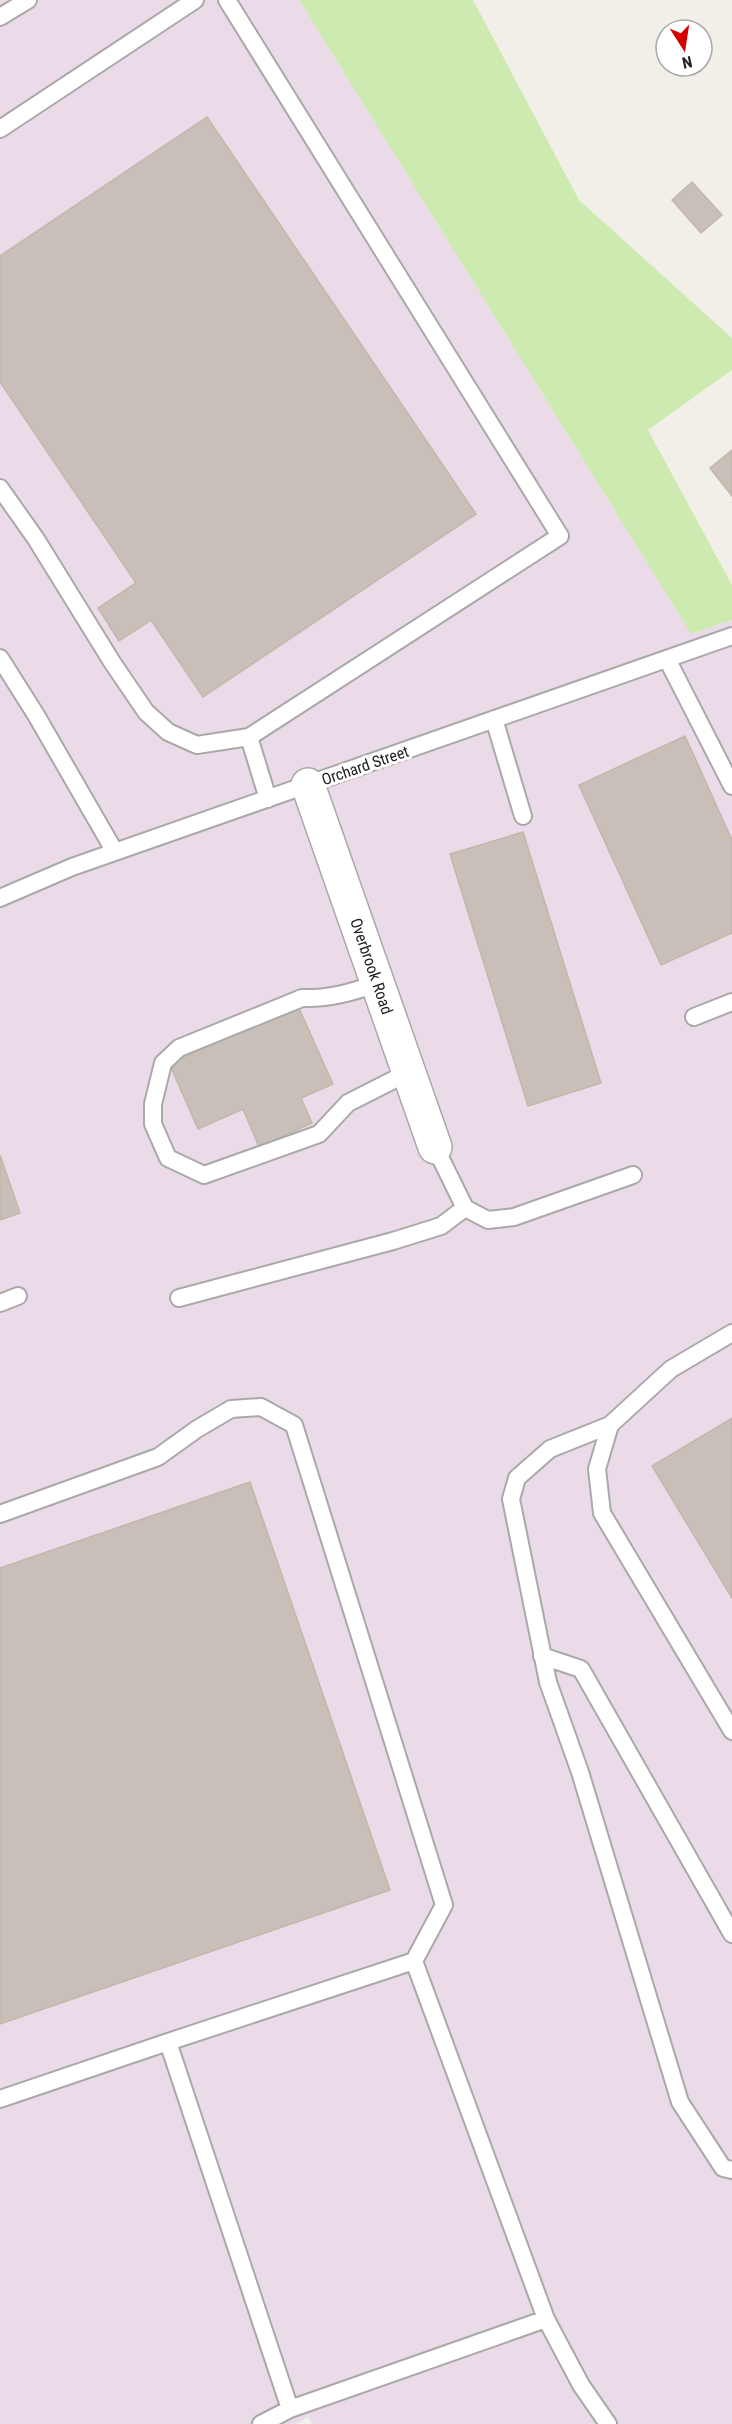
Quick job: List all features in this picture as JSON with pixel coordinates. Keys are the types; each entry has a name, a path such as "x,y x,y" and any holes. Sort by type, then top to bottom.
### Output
{"street":[{"name":"Overbrook Road","path":"308,784 435,1147"}],"lane":[{"path":"0,17 28,0"},
{"path":"0,129 195,0"},
{"path":"0,488 36,539 146,712 168,732 197,746 249,737 560,536 227,0"},
{"name":"Orchard Street","path":"0,898 72,867 732,636"},
{"path":"0,658 36,715 115,852"},
{"path":"667,659 732,786"},
{"path":"494,719 523,816"},
{"path":"249,737 268,799"},
{"path":"378,983 348,994 320,999 302,998 179,1048 164,1063 160,1074 153,1104 153,1124 168,1158 204,1175 319,1134 348,1103 409,1072"},
{"path":"694,1017 732,1002"},
{"path":"435,1147 465,1208 488,1220 514,1218 633,1175"},
{"path":"179,1298 441,1226 465,1208"},
{"path":"0,1303 18,1296"},
{"path":"732,1333 671,1369 610,1425 550,1449 517,1478 511,1499 548,1682 580,1772 680,2102 723,2168 732,2170"},
{"path":"0,1514 158,1457 197,1429 231,1409 261,1407 294,1425 444,1905 414,1960 0,2099"},
{"path":"610,1425 597,1469 602,1513 732,1731"},
{"path":"542,1656 581,1669 732,1934"},
{"path":"414,1960 546,2319 581,2385 608,2424"},
{"path":"168,2042 290,2409"},
{"path":"261,2424 290,2409 546,2319"}],"shaded area":[{"path":"0,0 299,0 691,634 732,620 732,2424 312,2424 308,2417 295,2424 0,2424"}],"green space":[{"path":"299,0 473,0 579,200 732,338 732,370 648,430 732,585 732,620 691,634"}],"building":[{"path":"207,117 476,514 203,697 151,620 119,641 98,608 136,583 0,382 0,256"},
{"path":"692,182 722,215 701,233 672,200"},
{"path":"732,450 732,496 710,468"},
{"path":"685,736 732,840 732,933 661,965 579,785"},
{"path":"523,832 601,1083 528,1106 450,854"},
{"path":"298,1006 333,1084 301,1098 312,1123 259,1147 243,1109 198,1129 169,1063"},
{"path":"0,1155 20,1213 0,1220"},
{"path":"732,1418 732,1598 652,1466"},
{"path":"250,1482 390,1890 0,2024 0,1568"}]}
